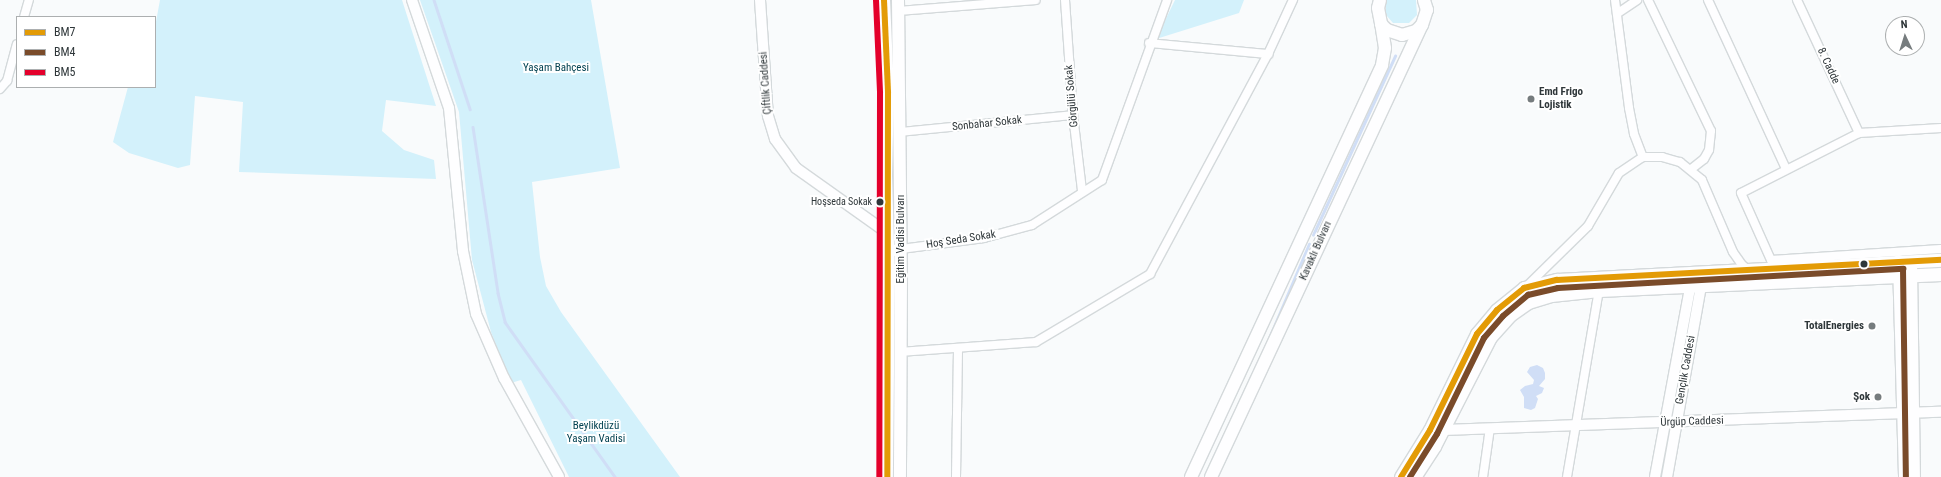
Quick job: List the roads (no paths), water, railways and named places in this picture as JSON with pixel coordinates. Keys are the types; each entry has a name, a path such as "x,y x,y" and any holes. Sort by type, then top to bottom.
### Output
{"main road":[{"name":"Eğitim Vadisi Bulvarı","path":"884,0 888,93 886,232 888,249 887,477"},
{"name":"Kavaklı Bulvarı","path":"1424,0 1424,22"},
{"name":"Kavaklı Bulvarı","path":"1211,477 1424,22 1432,0"},
{"name":"Kavaklı Bulvarı","path":"1192,477 1382,64 1386,48 1378,16 1378,1"},
{"name":"Eğitim Vadisi Bulvarı","path":"898,5 901,249 900,477"},
{"path":"1381,24 1387,30 1402,35 1409,34 1424,22"},
{"path":"888,249 901,249"},
{"path":"1401,477 1430,430 1477,334 1497,310 1524,288 1557,280 1941,260"},
{"path":"1905,261 1908,414 1905,477"},
{"path":"1414,477 1442,430 1490,336 1511,314 1528,302 1551,295 1599,290 1695,288 1941,274"},
{"path":"1908,414 1914,477"}],"street":[{"path":"24,16 29,0"},
{"path":"412,0 449,108 463,251 476,314 504,378 559,477"},
{"name":"Çiftlik Caddesi","path":"760,0 768,116 775,139 796,168 886,232"},
{"path":"898,5 1036,0"},
{"name":"Görgülü Sokak","path":"1066,0 1073,115 1082,191"},
{"name":"Hoş Seda Sokak","path":"901,249 984,238 1032,225 1082,191 1102,180 1149,43 1167,0"},
{"path":"900,352 958,349 1036,342 1150,274 1268,54 1293,0"},
{"path":"1616,0 1629,108 1634,134 1643,157"},
{"path":"1618,13 1637,0"},
{"path":"1648,0 1711,131 1709,150 1704,159 1691,169"},
{"path":"1708,0 1786,169"},
{"name":"8. Cadde","path":"1797,0 1859,133"},
{"path":"1149,43 1268,54"},
{"path":"0,89 7,81 16,48"},
{"name":"Sonbahar Sokak","path":"900,132 1073,115"},
{"path":"1941,128 1859,133 1741,193 1771,260 1941,249"},
{"path":"1524,288 1588,226 1619,173 1643,157 1662,157 1680,162 1691,169 1702,180 1733,252 1742,265 1750,271"},
{"name":"Gençlik Caddesi","path":"1667,477 1695,288"},
{"name":"Gençlik Caddesi","path":"1655,477 1663,423 1695,288"},
{"path":"1567,477 1599,290"},
{"path":"956,477 958,349"},
{"name":"Ürgüp Caddesi","path":"1442,430 1941,412"},
{"path":"1483,477 1490,428"}],"waterway":[{"path":"434,0 470,109"},
{"path":"1313,235 1395,56"},
{"path":"473,127 498,293 505,322 615,477"},
{"path":"1264,350 1309,244"}],"place":[{"name":"Emd Frigo Lojistik","path":"1531,99"},
{"name":"Hoşseda Sokak","path":"880,202"},
{"name":"TotalEnergies","path":"1872,326"},
{"name":"Şok","path":"1878,397"}],"park label":[{"name":"Yaşam Bahçesi","path":"556,68"},
{"name":"Beylikdüzü Yaşam Vadisi","path":"596,433"}]}
